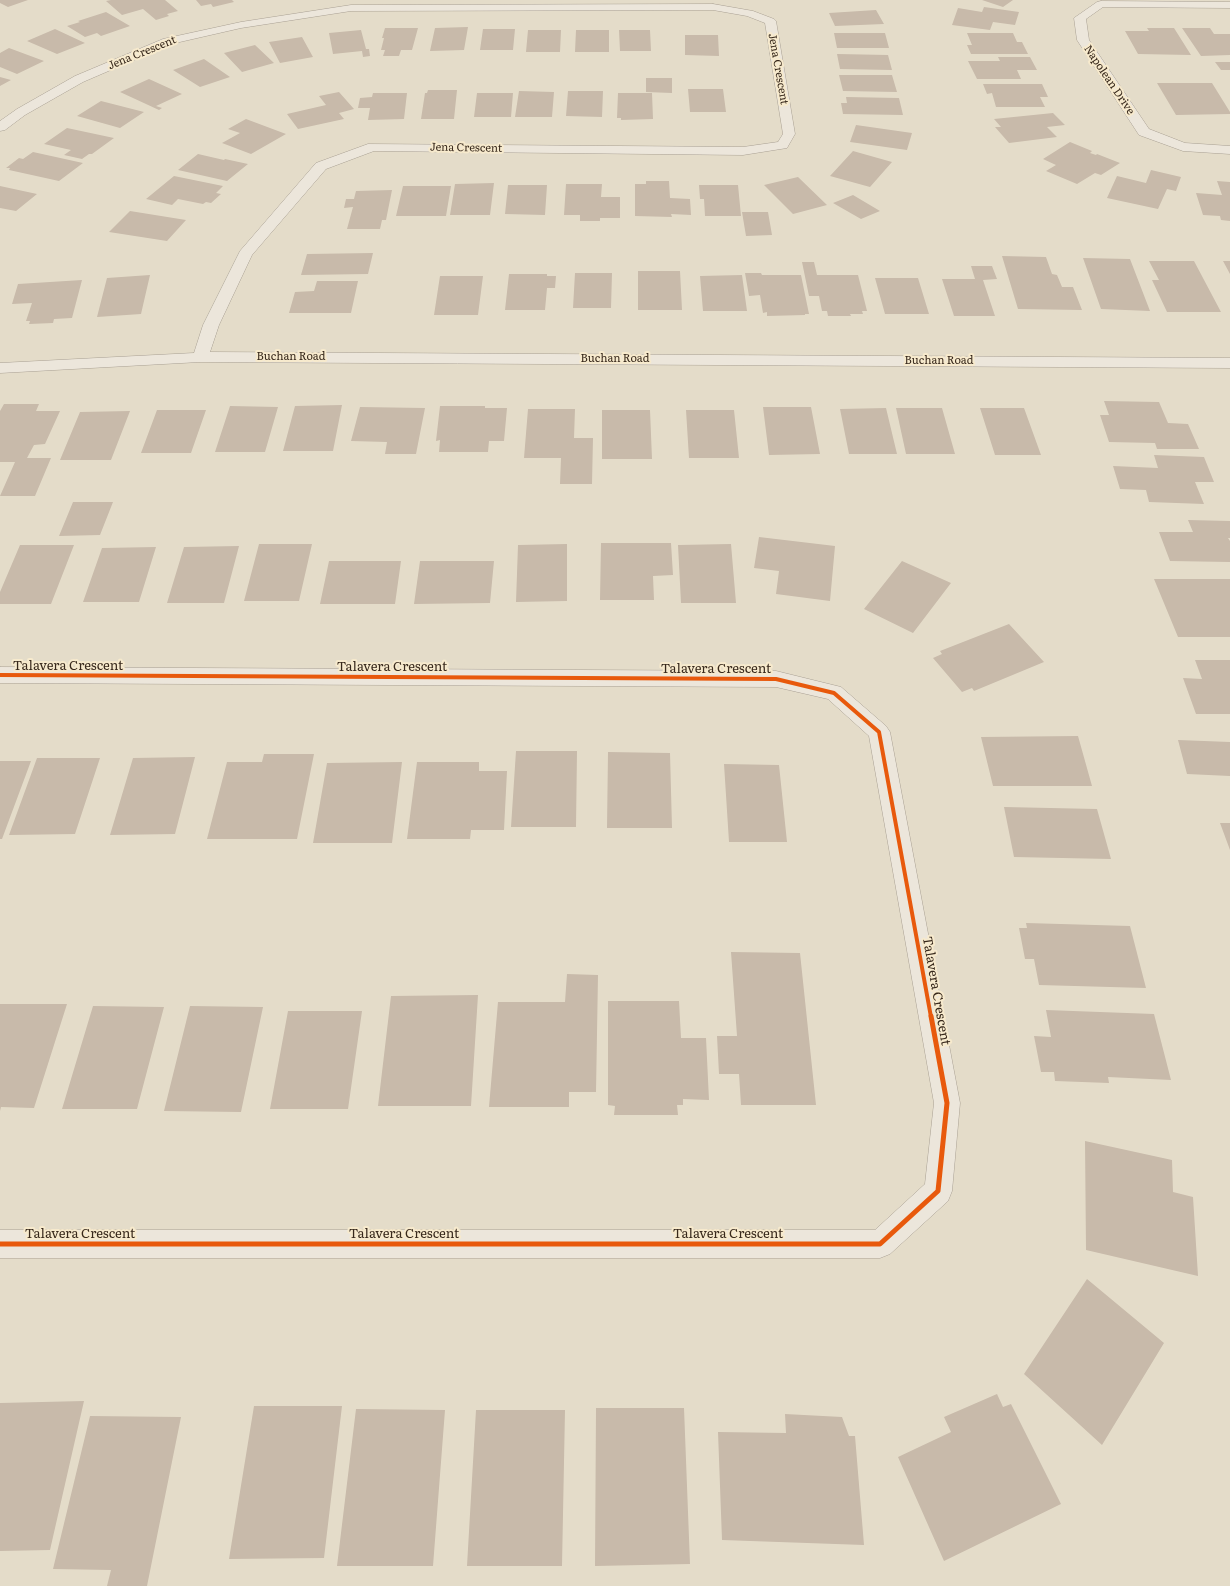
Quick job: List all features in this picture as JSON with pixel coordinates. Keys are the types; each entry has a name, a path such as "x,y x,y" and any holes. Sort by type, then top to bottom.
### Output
{"street":[{"name":"Napolean Drive","path":"1230,5 1101,4 1080,18 1083,40 1144,132 1183,147 1230,150"},
{"name":"Jena Crescent","path":"0,127 21,112 79,79 167,40 241,25 351,8 713,7 749,13 770,21 790,134 782,145 743,151 373,147 321,166 245,254 211,325 200,357"},
{"name":"Buchan Road","path":"0,368 200,357 1230,363"},
{"name":"Talavera Crescent","path":"0,675 776,679 834,693 879,732 947,1103 938,1191 880,1244 0,1244"}],"building":[{"path":"0,0 28,0 8,7 0,3"},
{"path":"165,0 178,11 167,14 169,16 156,20 143,9 122,15 106,1"},
{"path":"196,0 232,0 234,2 213,7 211,4 201,6"},
{"path":"982,0 1013,0 1003,7"},
{"path":"984,7 1019,12 1015,25 993,22 990,30 952,25 958,8 982,12"},
{"path":"876,10 884,24 835,26 829,13"},
{"path":"106,12 130,26 101,36 97,33 85,37 67,26 80,22 78,21"},
{"path":"468,27 464,50 430,51 435,28"},
{"path":"385,28 418,28 412,50 401,50 399,56 383,56 385,50 381,50"},
{"path":"1147,28 1174,28 1191,55 1138,54 1125,31 1149,31"},
{"path":"1182,28 1210,28 1214,34 1230,34 1230,55 1201,56"},
{"path":"55,29 85,43 57,54 27,41"},
{"path":"483,29 515,29 513,50 480,50"},
{"path":"361,30 366,49 369,49 370,56 363,57 362,51 333,54 329,33"},
{"path":"528,30 561,30 560,52 526,52"},
{"path":"576,30 609,30 609,52 575,52"},
{"path":"619,30 650,30 651,51 620,51"},
{"path":"834,33 885,33 889,48 837,48"},
{"path":"967,33 1013,33 1017,42 1022,42 1028,54 971,54 967,45 972,45"},
{"path":"685,35 718,35 719,56 685,55"},
{"path":"302,37 313,57 280,63 269,42"},
{"path":"255,45 274,63 242,72 224,53"},
{"path":"9,48 44,61 17,74 0,67 0,53"},
{"path":"837,54 888,55 892,70 840,69"},
{"path":"998,57 1030,57 1037,70 1017,70 1021,79 977,79 968,61 1000,61"},
{"path":"204,59 230,77 200,87 173,70"},
{"path":"1215,62 1230,62 1230,70 1221,70"},
{"path":"839,75 892,75 897,92 843,91"},
{"path":"0,77 11,80 0,86"},
{"path":"646,78 672,78 672,93 646,92"},
{"path":"149,79 182,94 156,106 162,108 159,110 120,92"},
{"path":"1157,83 1212,83 1230,114 1176,115"},
{"path":"983,84 1042,84 1048,97 1040,97 1045,107 996,107 992,93 987,94"},
{"path":"688,89 723,89 726,112 690,112"},
{"path":"428,90 457,90 454,119 421,119 425,93 427,93"},
{"path":"519,91 554,92 552,117 515,117"},
{"path":"568,91 603,91 602,117 566,116"},
{"path":"339,92 354,109 339,113 344,119 298,129 287,114 326,105 319,96"},
{"path":"373,93 407,93 404,119 368,120 370,108 358,108 360,98 372,97"},
{"path":"477,93 513,93 511,117 474,117"},
{"path":"618,93 652,93 653,119 621,120 621,118 617,118"},
{"path":"846,97 899,98 903,115 843,114 841,103 847,103"},
{"path":"101,101 144,112 120,128 77,116"},
{"path":"1053,113 1065,125 1047,127 1057,137 1009,143 995,127 1001,127 994,119"},
{"path":"246,119 286,134 251,154 222,143 240,133 228,129"},
{"path":"856,125 912,133 907,150 850,142"},
{"path":"67,128 114,138 92,154 89,154 82,159 64,155 71,150 44,144"},
{"path":"1070,142 1092,151 1090,153 1097,154 1120,163 1101,175 1095,173 1077,184 1046,171 1056,165 1043,159"},
{"path":"853,151 892,162 870,187 830,176"},
{"path":"33,152 83,163 59,181 9,170 10,168 6,168 19,158 23,159"},
{"path":"198,154 248,164 227,181 178,170"},
{"path":"1151,170 1181,177 1176,191 1167,189 1158,209 1107,198 1117,176 1146,183"},
{"path":"174,176 223,186 216,193 221,194 211,203 206,202 203,204 178,199 172,205 146,199"},
{"path":"798,177 827,205 793,214 764,185"},
{"path":"646,181 669,181 670,198 690,199 691,215 671,214 672,217 635,216 635,184 646,184"},
{"path":"1217,181 1230,182 1230,221 1221,220 1220,216 1203,215 1196,193 1222,195"},
{"path":"494,183 490,215 450,215 455,184"},
{"path":"566,184 602,184 601,197 620,197 620,218 600,218 600,221 580,221 580,215 564,215"},
{"path":"508,185 547,185 545,215 505,214"},
{"path":"699,185 738,185 741,216 705,216 704,199 700,199"},
{"path":"0,186 37,194 16,211 0,208"},
{"path":"403,186 451,186 446,216 396,216"},
{"path":"392,190 386,220 382,220 380,229 347,229 353,207 344,208 346,199 354,199 356,191"},
{"path":"853,195 880,211 861,219 833,203"},
{"path":"130,211 186,220 167,241 109,232"},
{"path":"742,212 768,212 772,235 746,236"},
{"path":"373,253 368,274 301,275 307,254"},
{"path":"1002,256 1046,257 1052,274 1057,275 1062,287 1073,287 1082,310 1018,309"},
{"path":"1083,258 1130,259 1150,311 1101,309"},
{"path":"1149,261 1194,261 1221,312 1167,312 1152,280 1159,280"},
{"path":"1223,261 1230,261 1230,274"},
{"path":"802,262 814,262 817,275 858,275 867,311 862,311 863,314 850,314 851,316 828,316 827,311 822,311 819,296 809,296"},
{"path":"971,266 992,266 997,279 983,280 995,316 954,316 942,279 975,279"},
{"path":"638,271 680,271 682,310 638,310"},
{"path":"575,273 612,273 611,308 573,308"},
{"path":"745,273 761,273 762,275 801,275 809,314 767,316 767,312 763,313 760,295 749,296"},
{"path":"509,274 547,274 547,276 556,276 555,288 547,288 545,310 505,310"},
{"path":"150,275 141,314 97,317 107,278"},
{"path":"742,275 747,311 703,311 700,276"},
{"path":"440,276 483,276 478,315 434,315"},
{"path":"875,278 918,278 929,314 885,314"},
{"path":"82,280 72,318 54,319 53,323 29,324 30,321 26,321 32,303 12,304 18,284"},
{"path":"317,281 358,281 351,313 289,313 295,292 314,291"},
{"path":"1104,401 1159,402 1168,423 1188,424 1199,449 1157,449 1155,443 1109,442 1100,415 1109,415"},
{"path":"4,404 39,404 36,411 60,411 45,444 34,445 27,458 51,458 35,496 0,496 15,462 0,462 0,411"},
{"path":"342,405 333,451 283,451 295,406"},
{"path":"230,406 278,407 265,452 215,452"},
{"path":"440,406 485,406 485,408 507,408 504,441 489,441 488,452 439,452 440,440 436,441"},
{"path":"360,407 425,408 416,454 385,454 387,442 351,441"},
{"path":"763,407 811,407 820,454 769,455"},
{"path":"886,408 897,454 849,454 840,409"},
{"path":"896,408 942,408 955,454 906,454"},
{"path":"980,408 1024,408 1041,455 995,455"},
{"path":"528,409 575,409 574,438 593,438 592,484 560,484 561,458 524,458"},
{"path":"157,410 206,410 191,453 141,453"},
{"path":"602,410 650,410 652,459 602,459"},
{"path":"686,410 734,410 739,458 689,458"},
{"path":"130,411 111,460 60,460 80,412"},
{"path":"1154,455 1204,457 1214,482 1195,482 1204,504 1149,502 1146,490 1120,489 1113,466 1158,468"},
{"path":"73,502 113,502 100,535 59,536"},
{"path":"1188,520 1230,521 1230,538 1228,538 1230,541 1230,562 1170,561 1159,532 1193,532"},
{"path":"759,537 835,546 830,601 776,594 779,571 754,568"},
{"path":"601,543 671,543 673,575 653,576 654,600 600,600"},
{"path":"259,544 312,544 299,601 244,601"},
{"path":"567,544 567,601 516,602 518,545"},
{"path":"731,544 736,603 681,603 678,545"},
{"path":"20,545 74,545 51,604 0,604 0,592"},
{"path":"239,546 224,603 167,603 184,547"},
{"path":"156,547 139,602 83,602 102,548"},
{"path":"329,561 401,561 395,604 320,604"},
{"path":"420,561 494,561 490,603 414,604"},
{"path":"902,561 951,583 913,633 864,609"},
{"path":"1154,579 1230,579 1230,637 1178,637"},
{"path":"1009,624 1044,662 974,691 972,688 962,692 933,658 942,654 940,651"},
{"path":"1195,660 1230,660 1230,714 1196,714 1183,678 1202,679"},
{"path":"1078,736 1092,786 993,786 981,737"},
{"path":"1178,740 1230,742 1230,776 1187,774"},
{"path":"516,751 577,751 576,827 511,827"},
{"path":"608,752 670,753 672,828 607,828"},
{"path":"264,754 314,754 297,839 207,839 227,762 262,762"},
{"path":"195,757 175,834 110,835 133,758"},
{"path":"37,758 100,758 75,834 9,835"},
{"path":"0,761 31,761 2,839 0,839"},
{"path":"402,762 392,843 313,843 327,763"},
{"path":"417,762 479,762 479,771 507,771 504,830 471,830 470,839 407,839"},
{"path":"724,764 779,765 787,842 729,842"},
{"path":"1004,807 1097,809 1111,859 1014,857"},
{"path":"1220,823 1230,823 1230,850"},
{"path":"1026,923 1130,926 1146,988 1039,985 1034,959 1025,959 1019,928 1027,928"},
{"path":"731,952 800,953 816,1105 741,1105 739,1074 719,1074 717,1036 737,1036"},
{"path":"567,974 598,975 596,1092 569,1092 569,1107 489,1107 498,1002 565,1002"},
{"path":"478,995 471,1106 378,1106 391,996"},
{"path":"608,1001 679,1001 681,1038 706,1038 709,1100 683,1099 683,1105 677,1105 678,1115 614,1115 615,1106 608,1105"},
{"path":"0,1004 67,1004 34,1108 1,1107 0,1111"},
{"path":"93,1006 164,1007 137,1109 62,1109"},
{"path":"190,1006 263,1007 241,1112 164,1111"},
{"path":"1046,1010 1154,1014 1171,1080 1108,1077 1109,1083 1055,1081 1054,1072 1041,1072 1034,1036 1051,1037"},
{"path":"288,1011 362,1011 348,1109 270,1109"},
{"path":"1085,1141 1172,1160 1173,1192 1193,1197 1198,1276 1086,1250"},
{"path":"1087,1279 1164,1343 1102,1445 1024,1374"},
{"path":"997,1394 1003,1407 1011,1404 1061,1504 944,1561 898,1457 951,1432 944,1417"},
{"path":"84,1401 50,1550 0,1551 0,1403"},
{"path":"254,1406 342,1406 324,1558 229,1559"},
{"path":"596,1408 684,1408 690,1564 595,1566"},
{"path":"356,1409 445,1410 433,1566 337,1566"},
{"path":"476,1410 565,1410 562,1566 467,1566"},
{"path":"785,1414 842,1417 849,1436 855,1436 864,1545 722,1540 718,1432 786,1433"},
{"path":"90,1416 181,1417 147,1586 107,1586 111,1570 53,1569"}],"cycle path":[{"path":"0,675 776,679 834,693 879,732 947,1103 938,1191 880,1244 0,1244"}]}
